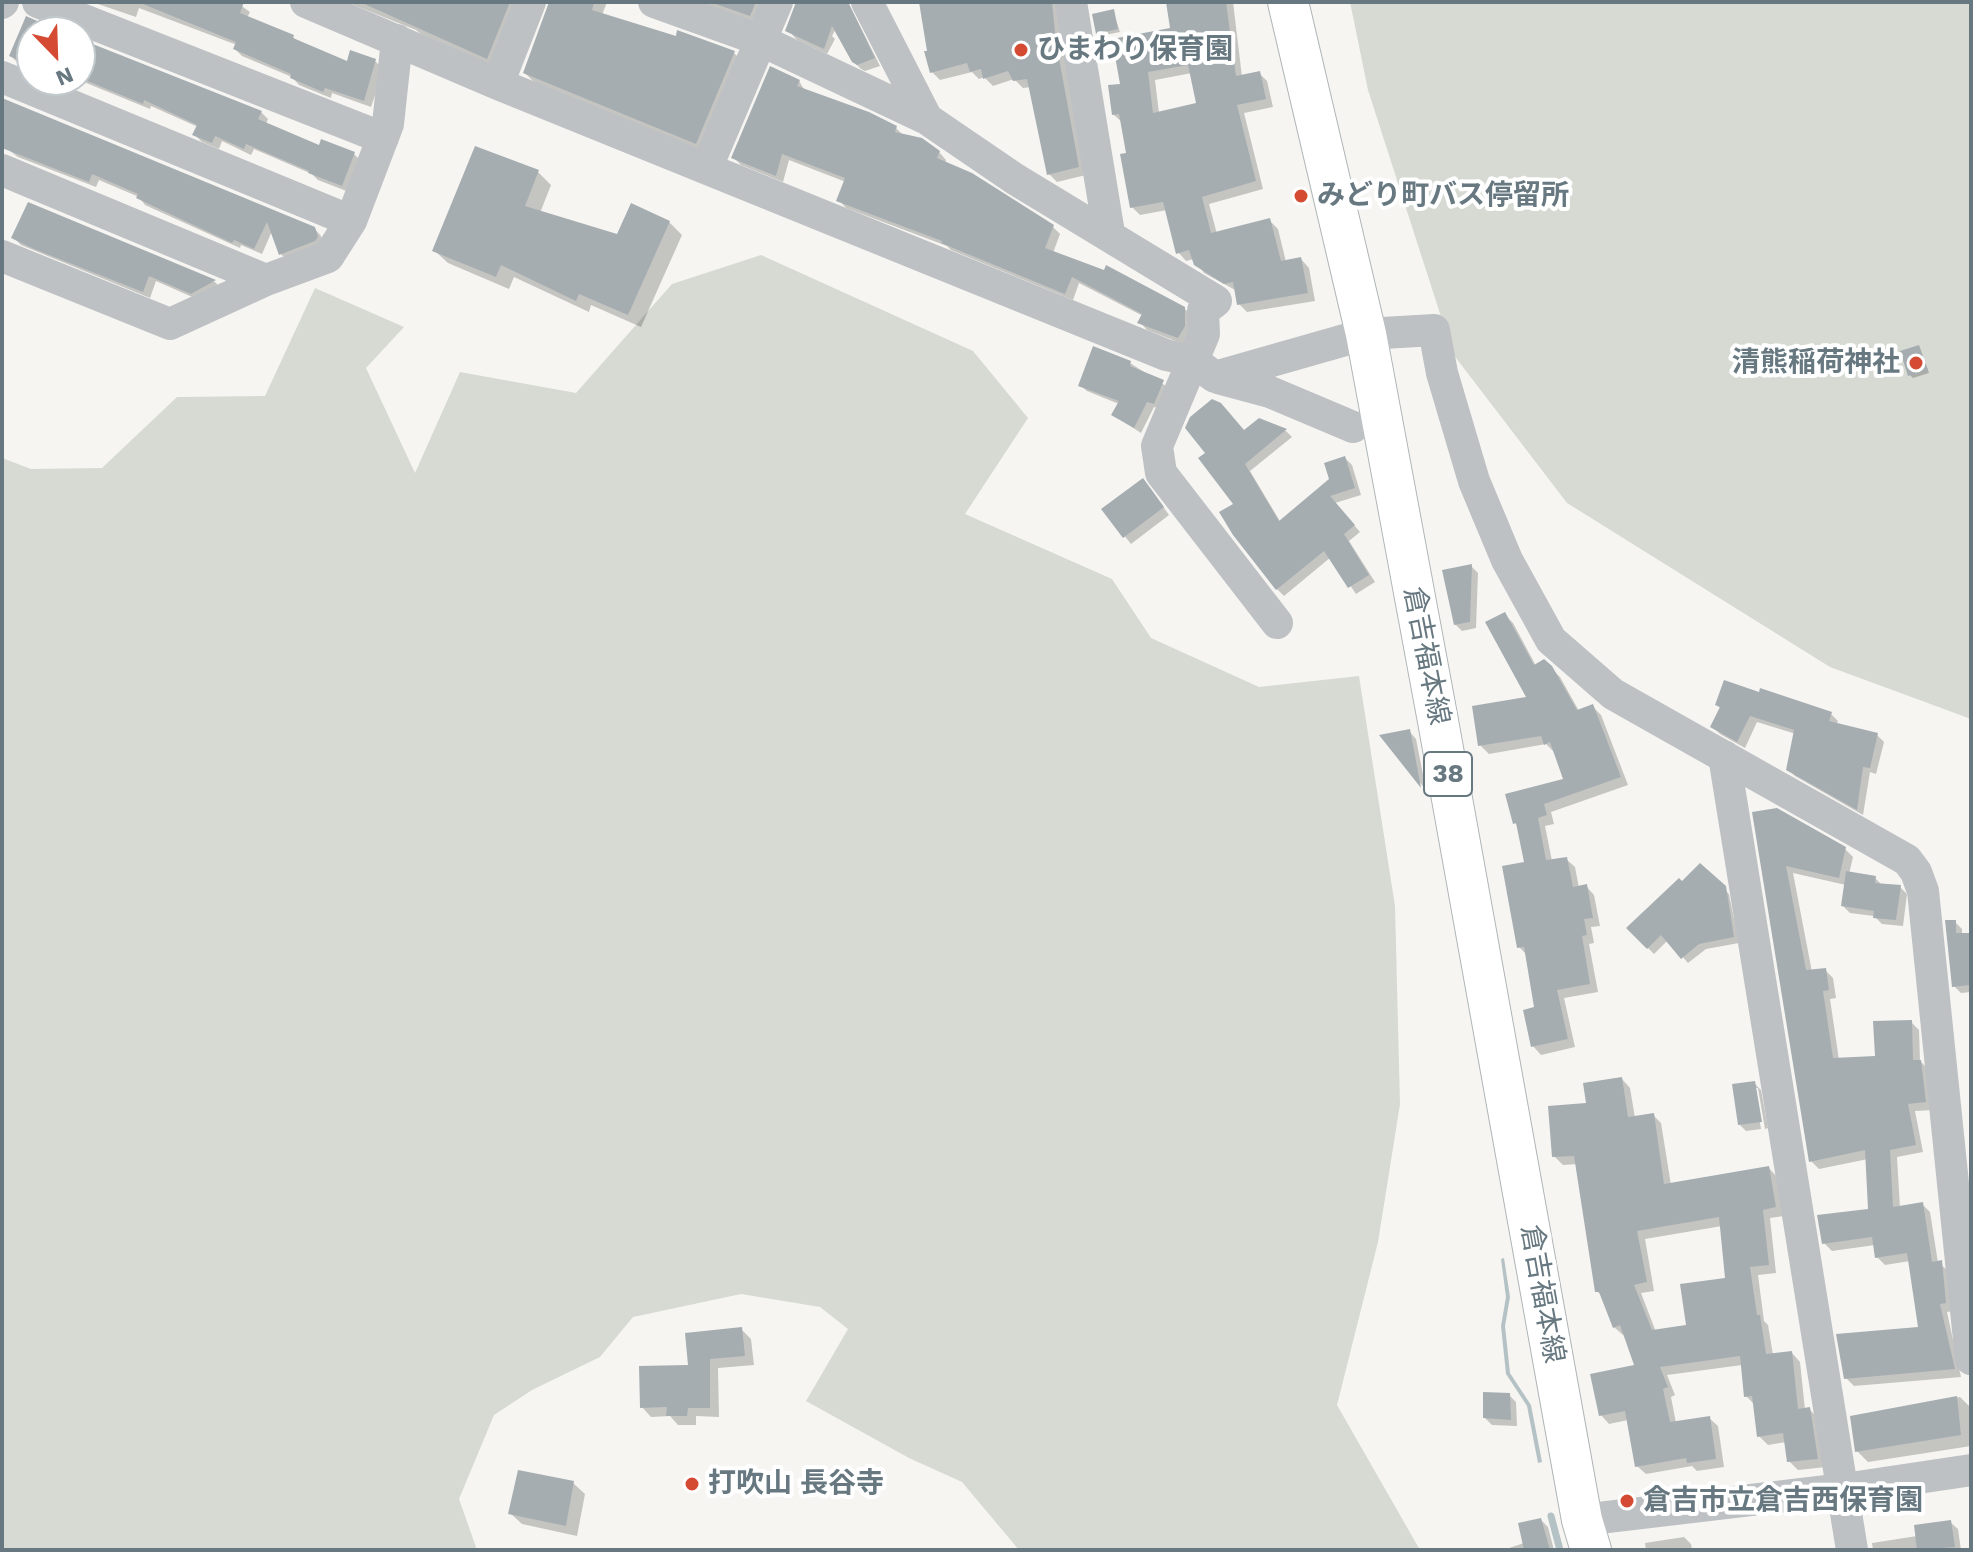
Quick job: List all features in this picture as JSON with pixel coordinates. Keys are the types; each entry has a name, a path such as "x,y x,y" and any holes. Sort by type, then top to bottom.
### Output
{"main road":[{"name":"倉吉福本線","path":"1288,2 1366,334 1586,1535"}],"street":[{"path":"38,2 383,138"},
{"path":"306,2 498,84 1166,355 1270,392 1353,427"},
{"path":"498,84 530,2"},
{"path":"654,2 760,40 927,119 1015,179 1109,233 1216,301 1203,311 1204,369 1157,446 1161,473 1277,623"},
{"path":"707,167 777,2"},
{"path":"867,2 927,119"},
{"path":"1071,2 1109,233"},
{"path":"2,256 170,324 266,280 328,257 351,221 388,124 397,40"},
{"path":"2,77 351,221"},
{"path":"2,170 266,280"},
{"path":"1204,369 1366,334 1434,330 1442,373 1474,481 1507,560 1551,640 1613,694 1907,860 1916,872 1923,891 1971,1359"},
{"path":"1724,756 1852,1550"},
{"path":"1586,1535 1844,1489 1971,1470"}],"shaded area":[{"path":"1350,2 1971,2 1971,719 1830,667 1567,503 1453,354 1368,90"},
{"path":"761,255 973,351 1028,418 965,514 1112,579 1151,638 1259,687 1359,676 1395,906 1400,1104 1378,1242 1337,1405 1420,1550 1019,1550 962,1482 909,1458 806,1401 848,1329 820,1307 741,1294 633,1317 600,1357 532,1390 494,1415 459,1499 477,1550 2,1550 2,458 31,469 102,468 177,397 265,396 315,288 404,327 366,368 415,473 460,372 576,393 672,284"},
{"path":"1504,1258 1510,1297 1505,1326 1510,1373 1531,1405 1542,1462 1538,1463 1527,1406 1506,1374 1501,1326 1506,1297 1501,1259"}],"building":[{"path":"138,2 244,2 240,13 294,35 293,38 347,61 350,50 376,59 364,101 325,88 323,92 290,78 291,74 233,49 236,42"},
{"path":"360,2 510,2 487,59"},
{"path":"549,2 594,2 592,10 676,36 677,30 735,51 696,144 523,73"},
{"path":"710,2 756,2 750,16"},
{"path":"796,2 848,2 875,58 857,65 852,62 832,26 824,49 785,31"},
{"path":"919,2 1052,2 1056,42 1079,167 1047,175 1027,79 1013,81 1008,71 983,79 981,69 970,72 967,63 930,73 924,51 927,51"},
{"path":"1166,2 1226,2 1236,76 1260,71 1266,99 1237,105 1256,181 1202,197 1211,233 1270,218 1281,261 1301,257 1308,293 1237,305 1233,282 1224,284 1194,265 1189,250 1176,254 1163,202 1130,208 1120,154 1126,153 1119,114 1112,115 1108,85 1120,84 1112,39 1170,28","holes":["1188,65 1196,103 1153,113 1148,72"]},
{"path":"1114,9 1118,29 1096,34 1092,14"},
{"path":"16,40 16,59 9,56"},
{"path":"96,45 262,111 258,119 319,145 321,139 355,152 342,186 246,144 244,149 215,136 212,143 192,135 197,125 144,100 143,104 96,85"},
{"path":"770,66 800,80 797,86 869,112 897,126 895,132 922,138 940,151 937,158 972,173 1054,225 1045,248 1104,270 1106,265 1185,307 1185,326 1178,338 1137,323 1142,314 1072,277 1065,294 942,241 836,201 845,178 782,154 776,176 731,158"},
{"path":"2,98 315,227 318,237 279,255 267,222 254,249 234,240 232,243 92,174 89,182 2,148"},
{"path":"475,146 539,170 525,206 617,234 631,203 670,221 628,315 579,294 576,301 501,265 496,277 432,251"},
{"path":"28,202 216,280 191,294 149,276 143,292 34,249 11,238"},
{"path":"1919,345 1928,370 1908,376 1900,351"},
{"path":"1093,346 1131,361 1130,366 1164,380 1154,404 1147,402 1134,428 1111,415 1119,401 1078,386"},
{"path":"1212,399 1221,403 1244,430 1259,418 1287,429 1245,464 1279,521 1329,479 1324,463 1345,456 1355,488 1330,496 1355,525 1344,534 1369,575 1348,588 1324,551 1276,590 1219,512 1233,504 1198,458 1205,453 1185,428 1190,417"},
{"path":"1143,478 1164,507 1123,538 1101,509"},
{"path":"1472,564 1470,622 1454,625 1442,570"},
{"path":"1505,612 1534,665 1544,659 1552,666 1577,710 1593,704 1621,777 1544,804 1547,815 1538,818 1546,860 1567,857 1573,887 1587,884 1593,918 1584,919 1587,935 1582,936 1590,984 1557,990 1568,1039 1531,1047 1523,1010 1534,1007 1524,947 1517,948 1502,866 1524,862 1516,823 1513,824 1505,794 1563,779 1550,742 1544,745 1541,736 1478,746 1472,706 1526,697 1485,622"},
{"path":"1724,680 1759,692 1760,688 1832,712 1829,721 1878,733 1870,768 1863,767 1857,810 1786,770 1794,730 1750,716 1737,742 1710,727 1720,707 1715,705"},
{"path":"1410,729 1421,788 1379,735"},
{"path":"1777,808 1846,847 1839,878 1786,866 1806,970 1826,968 1829,990 1823,991 1833,1058 1875,1056 1873,1021 1912,1020 1913,1060 1921,1060 1926,1102 1908,1104 1916,1145 1890,1150 1893,1207 1923,1202 1932,1262 1942,1260 1946,1303 1940,1304 1955,1369 1844,1379 1836,1334 1918,1327 1907,1253 1875,1258 1872,1237 1822,1244 1817,1215 1868,1209 1865,1150 1809,1162 1752,812"},
{"path":"1700,863 1726,886 1734,937 1699,944 1681,959 1661,935 1647,949 1626,928 1679,878 1682,881"},
{"path":"1846,871 1876,876 1875,883 1901,885 1896,920 1873,918 1874,911 1841,906"},
{"path":"1945,920 1956,920 1956,933 1971,933 1971,985 1952,987"},
{"path":"1622,1077 1628,1117 1654,1113 1664,1184 1769,1166 1776,1207 1763,1210 1769,1265 1750,1267 1757,1315 1760,1315 1766,1354 1792,1351 1798,1409 1810,1407 1818,1459 1787,1462 1783,1433 1757,1437 1752,1396 1744,1397 1740,1356 1660,1367 1668,1387 1663,1389 1670,1422 1710,1416 1716,1459 1687,1463 1686,1458 1635,1467 1625,1411 1599,1416 1590,1374 1634,1365 1620,1325 1613,1328 1599,1292 1595,1292 1574,1156 1552,1157 1548,1106 1586,1103 1583,1083","holes":["1719,1217 1725,1278 1680,1284 1686,1325 1652,1330 1634,1285 1647,1282 1637,1231"]},
{"path":"1755,1081 1762,1122 1738,1125 1732,1084"},
{"path":"742,1327 745,1356 710,1359 710,1408 688,1408 687,1416 666,1416 667,1407 640,1408 639,1366 688,1365 685,1333"},
{"path":"1483,1392 1510,1393 1511,1420 1483,1418"},
{"path":"1957,1396 1961,1435 1855,1452 1850,1416"},
{"path":"518,1470 574,1481 566,1526 508,1514"},
{"path":"1541,1518 1550,1550 1524,1550 1518,1523"},
{"path":"1951,1520 1955,1547 1917,1550 1914,1525"}],"waterway":[{"path":"1551,1516 1560,1550"}],"place":[{"name":"ひまわり保育園","path":"1021,50"},
{"name":"みどり町バス停留所","path":"1301,196"},
{"name":"清熊稲荷神社","path":"1916,363"},
{"name":"打吹山 長谷寺","path":"692,1484"},
{"name":"倉吉市立倉吉西保育園","path":"1627,1501"}]}
